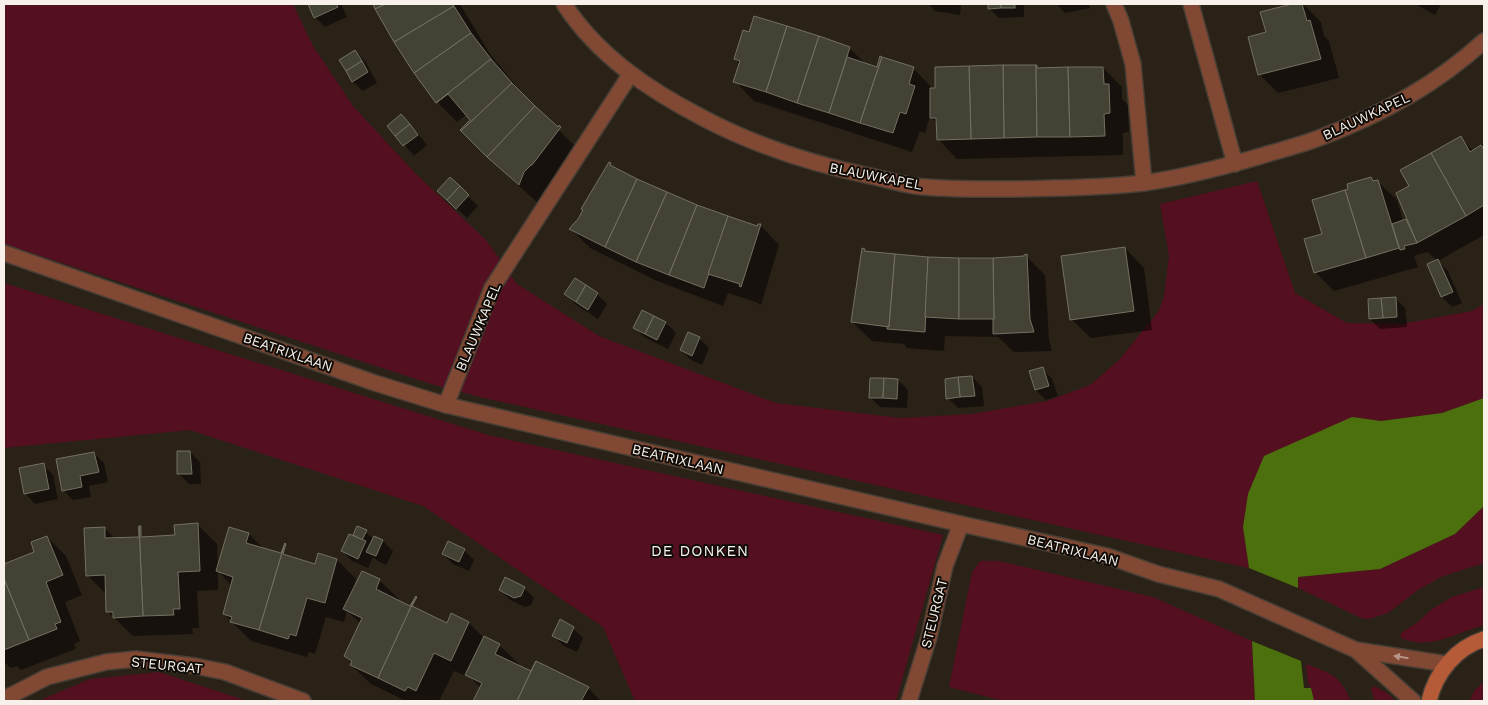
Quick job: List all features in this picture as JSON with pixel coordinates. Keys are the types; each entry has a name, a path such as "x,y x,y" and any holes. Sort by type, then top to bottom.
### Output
{"main road":[{"path":"1429,701 1436,680 1447,664 1469,646 1484,639"}],"street":[{"name":"BLAUWKAPEL","path":"564,4 585,32 630,75 729,132 774,150 830,168 915,186 986,189 1052,188 1144,183 1235,164 1319,138 1374,115 1426,87 1463,60 1484,41"},
{"path":"1114,4 1121,21 1133,64 1144,183"},
{"path":"1191,4 1235,164"},
{"name":"BLAUWKAPEL","path":"446,405 492,288 630,75"},
{"name":"BEATRIXLAAN","path":"4,253 375,383 446,405 1107,556 1158,574 1219,589 1356,650 1447,664"},
{"name":"STEURGAT","path":"909,701 930,637 945,566 961,524"},
{"name":"BEATRIXLAAN","path":"1356,650 1413,701"},
{"name":"STEURGAT","path":"4,699 47,677 106,662 136,659 195,666 225,672 303,701"}],"shaded area":[{"path":"4,4 293,4 313,46 353,106 416,174 486,240 517,284 599,336 776,403 900,418 972,414 1047,401 1090,385 1119,360 1158,312 1164,297 1169,256 1160,204 1257,181 1295,293 1347,323 1402,324 1472,311 1484,304 1484,398 1442,413 1381,421 1352,417 1243,527 1249,568 480,397 431,384 4,244"},
{"path":"4,283 488,435 943,535 896,701 635,701 603,627 423,506 190,430 4,448"},
{"path":"1484,398 1484,506 1455,534 1380,569 1298,577 1298,588 1249,568 1243,527 1248,494 1264,456 1352,417 1381,421 1442,413"},
{"path":"1484,506 1484,563 1441,577 1418,590 1388,613 1369,619 1361,618 1298,588 1298,577 1380,569 1455,534"},
{"path":"980,561 999,561 1153,597 1252,641 1255,701 1004,701 949,687 972,572"},
{"path":"1484,587 1484,625 1433,641 1412,641 1401,638 1401,633 1418,622 1432,609 1452,597"},
{"path":"1252,641 1301,661 1304,688 1311,688 1314,701 1255,701"},
{"path":"1306,664 1334,676 1343,685 1351,701 1314,701 1308,683"},
{"path":"159,672 247,701 38,701 90,679"},
{"path":"1484,682 1484,701 1469,701 1475,690"},
{"path":"1374,686 1387,693 1396,701 1375,701 1371,689"}],"building":[{"path":"308,4 336,4 338,7 314,18"},
{"path":"373,4 386,4 375,9"},
{"path":"386,4 452,4 454,6 394,42 375,9"},
{"path":"988,4 1001,4 1001,8 988,9"},
{"path":"1001,4 1015,4 1015,8 1001,8"},
{"path":"1292,4 1302,4 1307,21 1310,20 1321,59 1258,75 1248,37 1266,32 1260,12"},
{"path":"454,6 471,33 414,73 394,42"},
{"path":"754,16 787,26 766,92 733,82 740,61 734,59 743,30 749,32"},
{"path":"787,26 819,36 797,103 766,92"},
{"path":"471,33 491,59 436,103 414,73"},
{"path":"819,36 850,47 829,113 797,103"},
{"path":"355,50 362,61 346,71 339,60"},
{"path":"880,56 882,57 860,123 829,113 847,57 877,67"},
{"path":"882,57 914,67 909,84 915,86 906,114 900,112 893,133 860,123"},
{"path":"491,59 512,83 461,131 470,120 448,94 436,103"},
{"path":"362,61 368,72 352,82 346,71"},
{"path":"1003,65 1036,65 1037,137 1004,138"},
{"path":"1003,65 1004,138 971,139 969,66"},
{"path":"1036,65 1037,68 1068,67 1070,137 1037,137"},
{"path":"969,66 971,139 937,140 936,118 930,118 930,88 935,88 935,67"},
{"path":"1068,67 1103,67 1104,84 1109,84 1110,113 1104,114 1105,136 1070,137"},
{"path":"512,83 535,106 487,157 461,131"},
{"path":"535,106 558,127 559,125 561,127 532,165 524,172 519,185 487,157"},
{"path":"401,114 410,124 395,136 387,126"},
{"path":"410,124 418,135 403,146 395,136"},
{"path":"1461,136 1470,152 1481,145 1484,149 1484,205 1466,216 1431,153"},
{"path":"1431,153 1466,216 1417,243 1396,193 1409,186 1400,170"},
{"path":"609,162 611,163 610,165 637,179 605,247 569,229 578,219 583,210 581,209"},
{"path":"450,177 460,186 447,200 437,191"},
{"path":"1371,177 1373,181 1378,180 1399,248 1366,258 1345,190 1348,189 1347,184"},
{"path":"637,179 667,192 636,262 605,247"},
{"path":"460,186 469,195 456,209 447,200"},
{"path":"1345,190 1366,258 1314,273 1304,239 1322,234 1312,200"},
{"path":"667,192 697,205 669,275 636,262"},
{"path":"697,205 728,216 704,288 669,275"},
{"path":"728,216 757,226 761,224 741,287 739,286 740,284 708,274"},
{"path":"1406,219 1417,243 1404,246 1405,249 1400,250 1392,224"},
{"path":"1125,247 1134,311 1070,320 1061,256"},
{"path":"862,248 865,249 864,251 895,254 889,327 851,322"},
{"path":"895,254 928,257 925,332 887,329 887,326 889,327"},
{"path":"1027,254 1030,319 1034,332 993,334 993,258 1024,256"},
{"path":"928,257 959,258 959,319 925,317"},
{"path":"959,258 993,258 994,319 959,319"},
{"path":"1438,259 1453,292 1441,297 1427,264"},
{"path":"575,278 586,285 576,302 564,294"},
{"path":"586,285 598,293 588,310 576,302"},
{"path":"1396,297 1397,317 1383,318 1381,298"},
{"path":"1381,298 1383,318 1369,319 1368,299"},
{"path":"642,310 654,316 645,334 633,328"},
{"path":"654,316 666,322 657,340 645,334"},
{"path":"688,332 700,337 692,356 680,350"},
{"path":"1043,367 1049,386 1035,390 1029,371"},
{"path":"972,376 975,396 960,397 958,377"},
{"path":"958,377 960,397 946,399 945,379"},
{"path":"870,378 884,378 883,398 869,398"},
{"path":"884,378 898,379 897,399 883,398"},
{"path":"177,451 190,451 192,474 177,474"},
{"path":"94,452 99,472 80,476 82,487 62,491 56,459"},
{"path":"44,463 49,489 24,494 19,468"},
{"path":"198,523 200,571 178,572 180,609 173,609 174,615 143,616 139,526 141,526 141,537 175,535 174,525"},
{"path":"139,526 143,616 113,618 113,612 106,612 105,575 86,576 84,528 105,527 105,538 139,537"},
{"path":"357,526 367,530 362,540 353,535"},
{"path":"229,527 249,533 246,543 281,553 285,543 259,630 230,622 232,617 223,614 233,577 216,571"},
{"path":"349,534 366,541 358,559 341,551"},
{"path":"47,536 63,575 46,582 61,622 55,624 57,629 29,640 4,579 4,564 34,552 31,542"},
{"path":"374,536 383,540 376,556 366,552"},
{"path":"448,541 465,549 459,562 442,554"},
{"path":"285,543 283,554 315,564 318,553 337,559 325,603 307,598 296,636 290,634 288,639 259,630"},
{"path":"362,571 380,579 376,589 410,606 416,596 378,678 350,665 352,661 344,656 362,618 343,609"},
{"path":"505,577 525,587 521,596 514,598 499,590"},
{"path":"4,579 29,640 4,650"},
{"path":"416,596 412,606 447,623 451,613 469,622 451,661 434,653 416,691 408,687 405,691 378,678"},
{"path":"560,619 574,627 567,643 552,636"},
{"path":"484,636 500,644 495,654 531,671 536,661 517,701 473,701 482,683 465,675"},
{"path":"536,661 589,687 581,701 517,701"}],"district":[{"name":"DE DONKEN","path":"700,551"}]}
